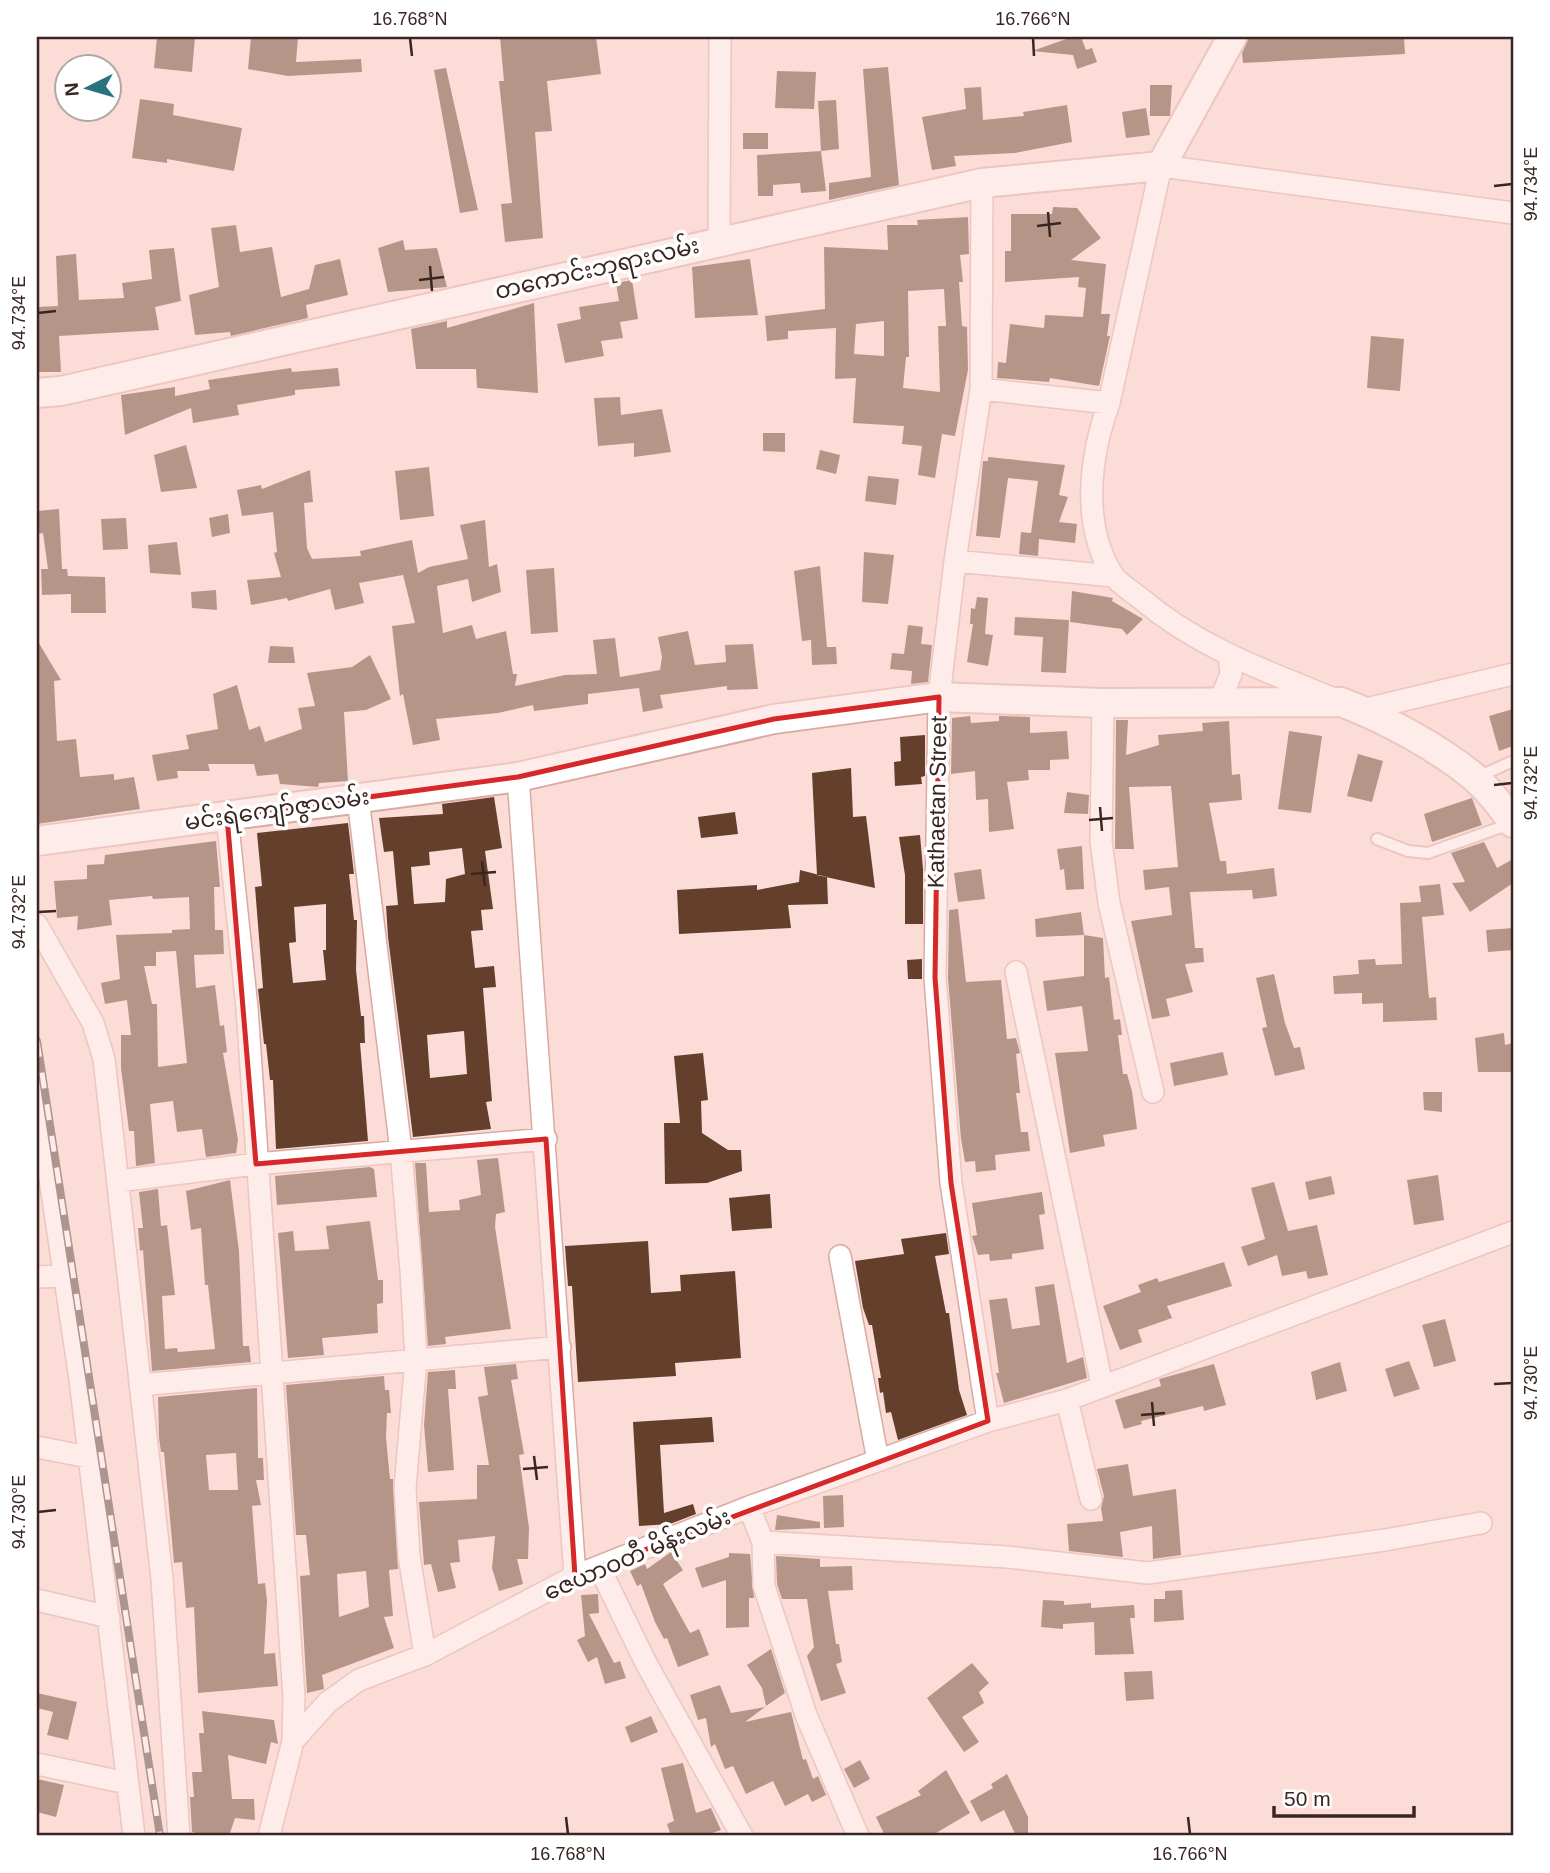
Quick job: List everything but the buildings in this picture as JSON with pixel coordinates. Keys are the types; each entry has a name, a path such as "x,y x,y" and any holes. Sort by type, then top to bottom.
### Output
{"street":[{"path":"719,240 720,37"},
{"path":"1232,37 1161,166 1109,403 1099,431 1091,497 1096,534 1113,576 1173,626 1229,656 1351,706 1448,758 1476,778 1513,823"},
{"path":"1161,166 1513,213"},
{"name":"တကောင်းဘုရားလမ်း","path":"37,393 75,388 719,240 982,183 1161,166"},
{"name":"Kathaetan Street","path":"982,183 981,389 955,561 939,697 935,978 951,1183 988,1421"},
{"path":"981,389 1109,403"},
{"path":"955,561 1113,576"},
{"path":"1219,703 1231,674 1229,656"},
{"path":"1351,706 1513,674"},
{"name":"မင်းရဲကျော်ဇွာလမ်း","path":"37,841 518,777 774,719 939,697 1102,704 1351,706"},
{"path":"1102,704 1101,841 1109,903 1153,1092"},
{"path":"518,777 546,1139 575,1576"},
{"path":"358,798 401,1152 416,1359 405,1488 409,1556 425,1655"},
{"path":"227,816 247,1008 294,1697 293,1741"},
{"path":"37,925 93,1023 104,1059 162,1579 178,1836"},
{"path":"1016,972 1102,1385"},
{"path":"37,1092 80,1379 134,1836"},
{"path":"118,1181 256,1164 546,1139"},
{"name":"ဇေယာဝတီ မိန်းလမ်း","path":"269,1836 293,1741 328,1702 359,1680 425,1655 575,1576 749,1507 988,1421 1067,1400 1513,1232"},
{"path":"840,1256 878,1461"},
{"path":"37,1277 64,1276"},
{"path":"140,1385 560,1347"},
{"path":"1067,1400 1091,1499"},
{"path":"37,1447 88,1457"},
{"path":"749,1507 762,1542 764,1586 802,1702 858,1836"},
{"path":"762,1542 1007,1557 1148,1573 1385,1540 1480,1523"},
{"path":"599,1567 646,1662 742,1836"},
{"path":"37,1600 109,1616"},
{"path":"37,1764 127,1783"}],"lane":[{"path":"1476,778 1513,761"},
{"path":"1377,839 1408,852 1427,853 1513,823"}],"highlighted area":[{"path":"939,697 935,978 951,1183 988,1421 575,1576 546,1139 256,1164 227,816 518,777 774,719"}],"railway":[{"path":"37,1041 160,1836"}]}
